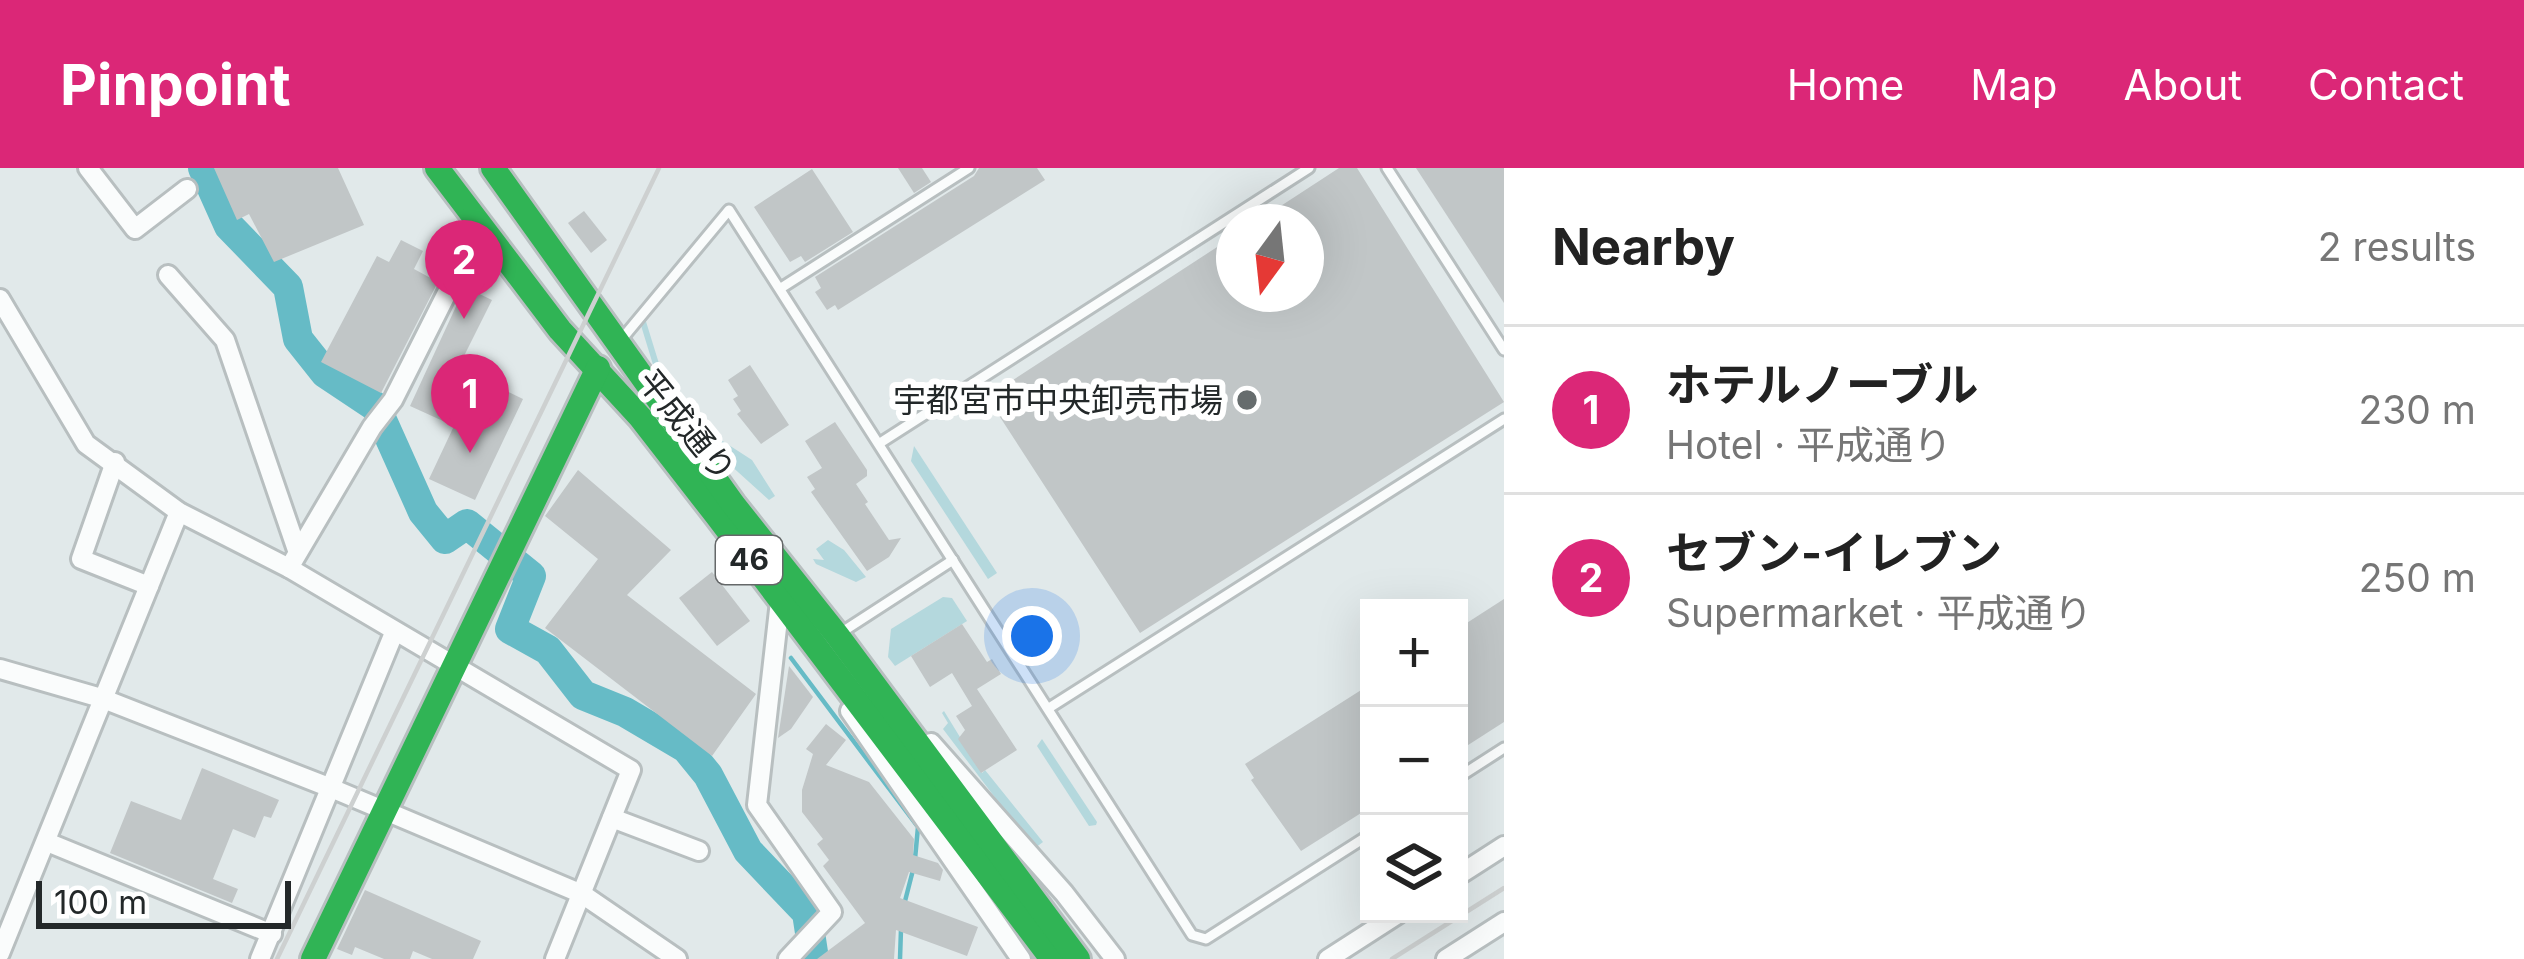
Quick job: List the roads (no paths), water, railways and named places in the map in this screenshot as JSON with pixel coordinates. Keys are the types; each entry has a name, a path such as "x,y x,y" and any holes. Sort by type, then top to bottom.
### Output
{"main road":[{"name":"平成通り","path":"437,168 560,330 598,368 780,602 827,642 1078,959"},
{"name":"平成通り","path":"493,168 620,341 1052,959"},
{"path":"321,956 384,811 598,368"}],"street":[{"path":"88,168 135,229 187,189"},
{"path":"293,559 371,427 393,400 454,278 486,233"},
{"path":"167,275 225,340 293,559"},
{"path":"0,299 86,444 179,512 293,559 394,633 631,770 554,959"},
{"path":"115,462 81,559 149,586"},
{"path":"0,953 179,512"},
{"path":"780,602 757,805 832,913 788,959"},
{"path":"260,959 394,633"},
{"path":"827,642 852,715 1021,959"},
{"path":"0,669 101,698 332,788 581,894 677,959"},
{"path":"1037,905 912,721 1064,893 1115,959"},
{"path":"612,818 699,851"},
{"path":"47,842 272,934"},
{"path":"1468,869 1504,846"},
{"path":"1064,893 1061,904 1068,917 1100,959"},
{"path":"1446,959 1504,922"},
{"path":"1328,959 1384,923"},
{"path":"1003,933 1022,943 1034,959"}],"lane":[{"path":"781,288 969,168"},
{"path":"880,443 1309,168"},
{"path":"1388,168 1504,350"},
{"path":"620,341 729,211 1192,935 1205,939 1360,841"},
{"path":"1049,708 1504,418"},
{"path":"827,642 953,560"},
{"path":"1468,771 1504,748"}],"waterway":[{"path":"203,168 229,226 288,287 298,339 325,373 376,407 423,512 445,539 467,524 531,576 510,629 548,650 583,695 625,712 686,748 708,775 748,851 807,913 814,959"},
{"path":"791,658 918,827 915,859"},
{"path":"904,905 913,870"},
{"path":"900,959 901,929"}],"railway":[{"path":"277,959 659,168"},
{"path":"1392,959 1504,888"}],"place":[{"name":"セブン-イレブン","path":"464,319"},
{"name":"宇都宮市中央卸売市場","path":"1247,400"},
{"name":"ホテルノーブル","path":"470,453"}]}
